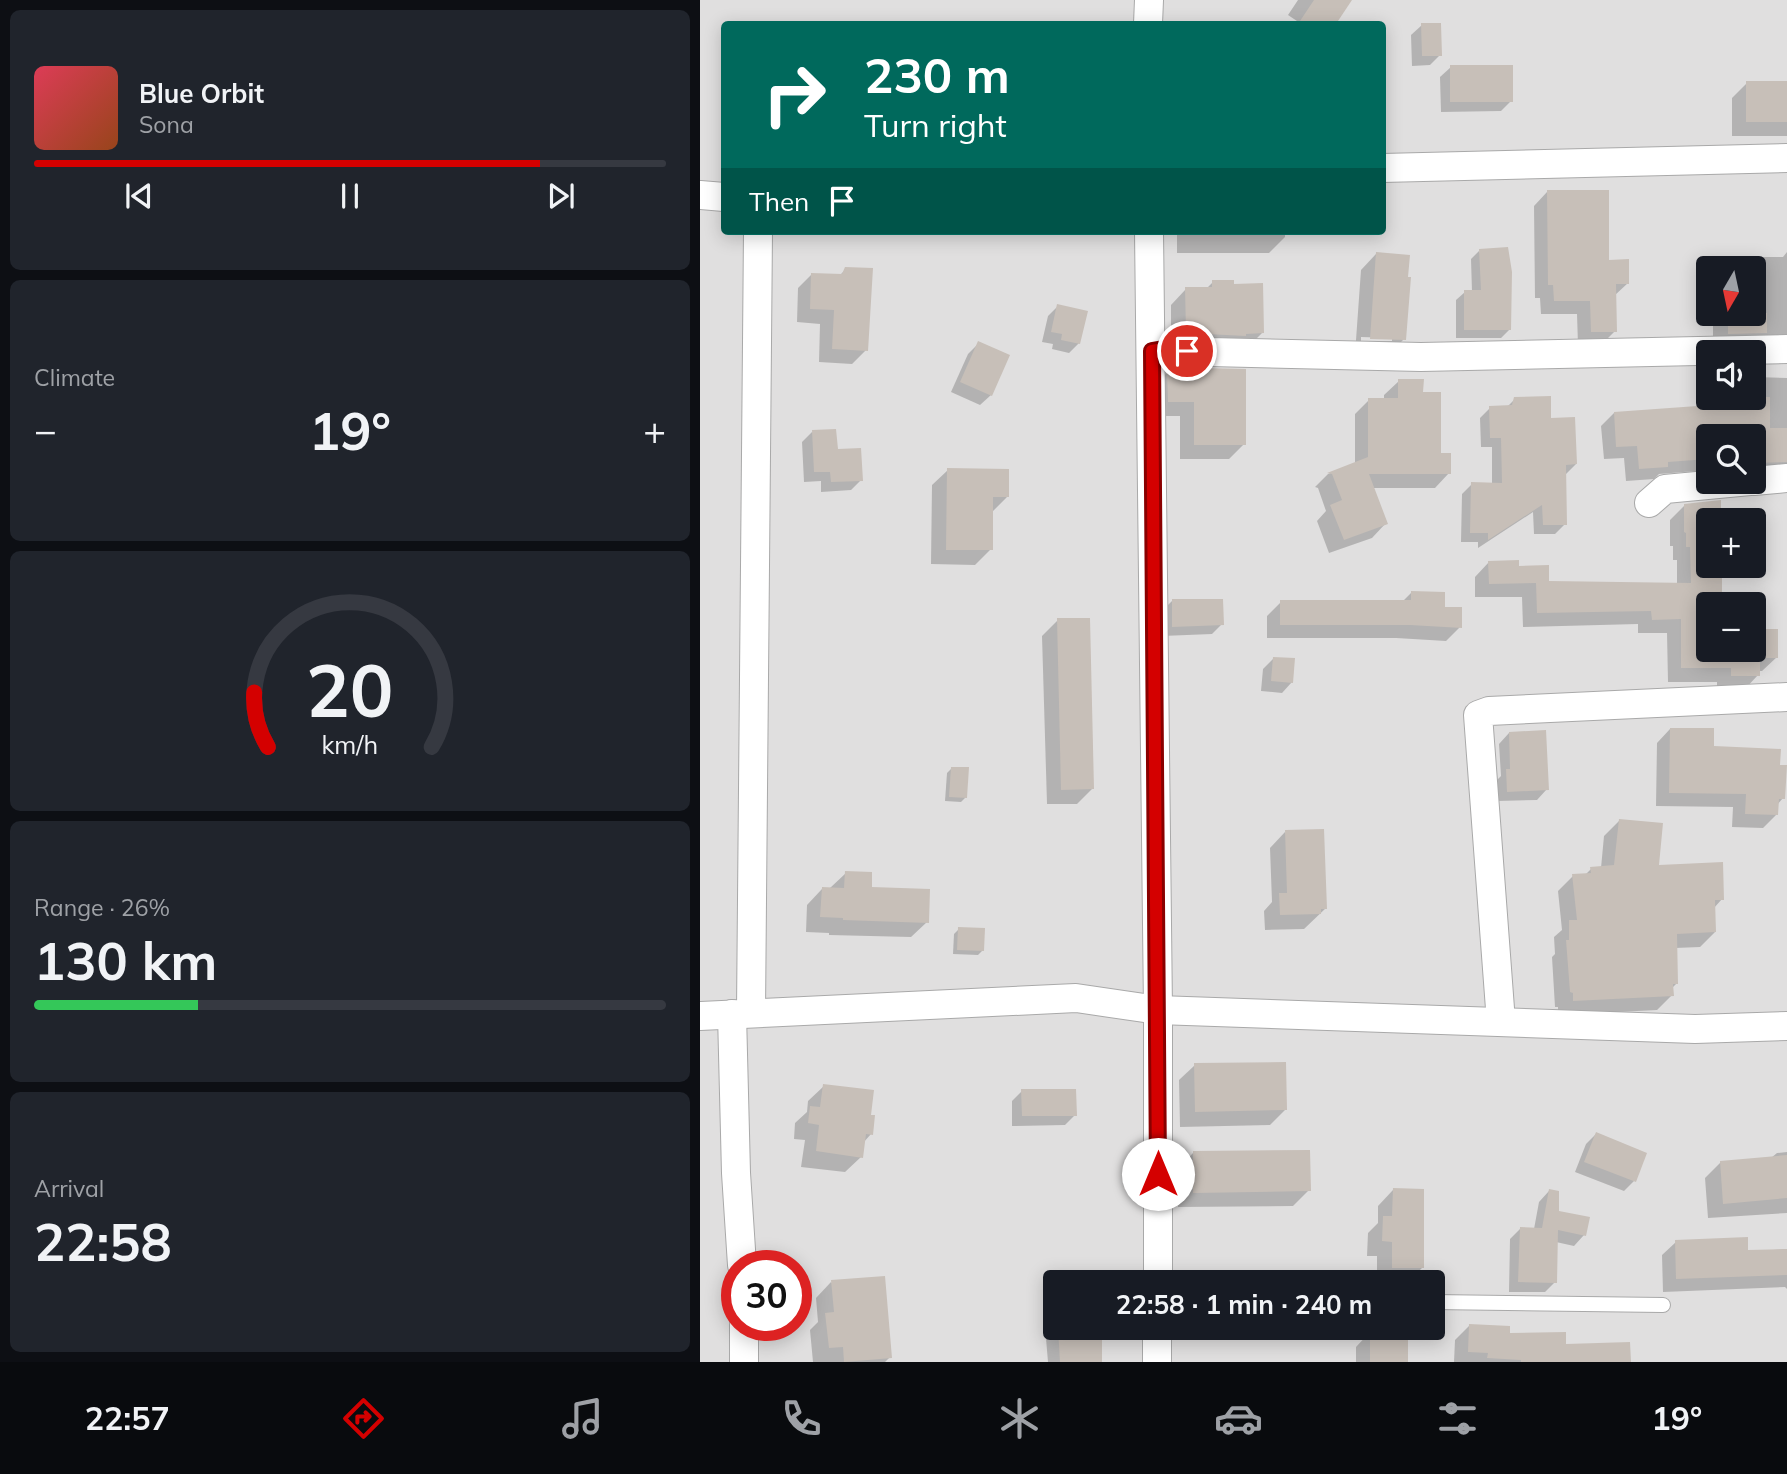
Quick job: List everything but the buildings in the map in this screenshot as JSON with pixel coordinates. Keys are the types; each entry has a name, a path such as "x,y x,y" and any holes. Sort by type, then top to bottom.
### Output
{"street":[{"path":"1148,21 1149,0"},
{"path":"1386,168 1787,159"},
{"path":"700,195 721,197"},
{"path":"741,1250 736,1173 742,1013 758,235"},
{"path":"1149,235 1158,1010 1158,1270"},
{"path":"1152,351 1169,348 1210,352 1421,357 1787,349"},
{"path":"1766,480 1787,478"},
{"path":"1649,503 1665,489 1696,486"},
{"path":"1501,1022 1478,715 1489,711 1787,697"},
{"path":"700,1016 1076,998 1158,1010 1695,1029 1787,1027"},
{"path":"1157,1340 1157,1362"},
{"path":"744,1341 744,1362"}],"lane":[{"path":"1445,1301 1663,1305"}],"shaded area":[{"path":"700,0 1787,0 1787,1362 700,1362"}],"route":[{"path":"1158,1174 1152,351 1169,348 1187,351"}]}
